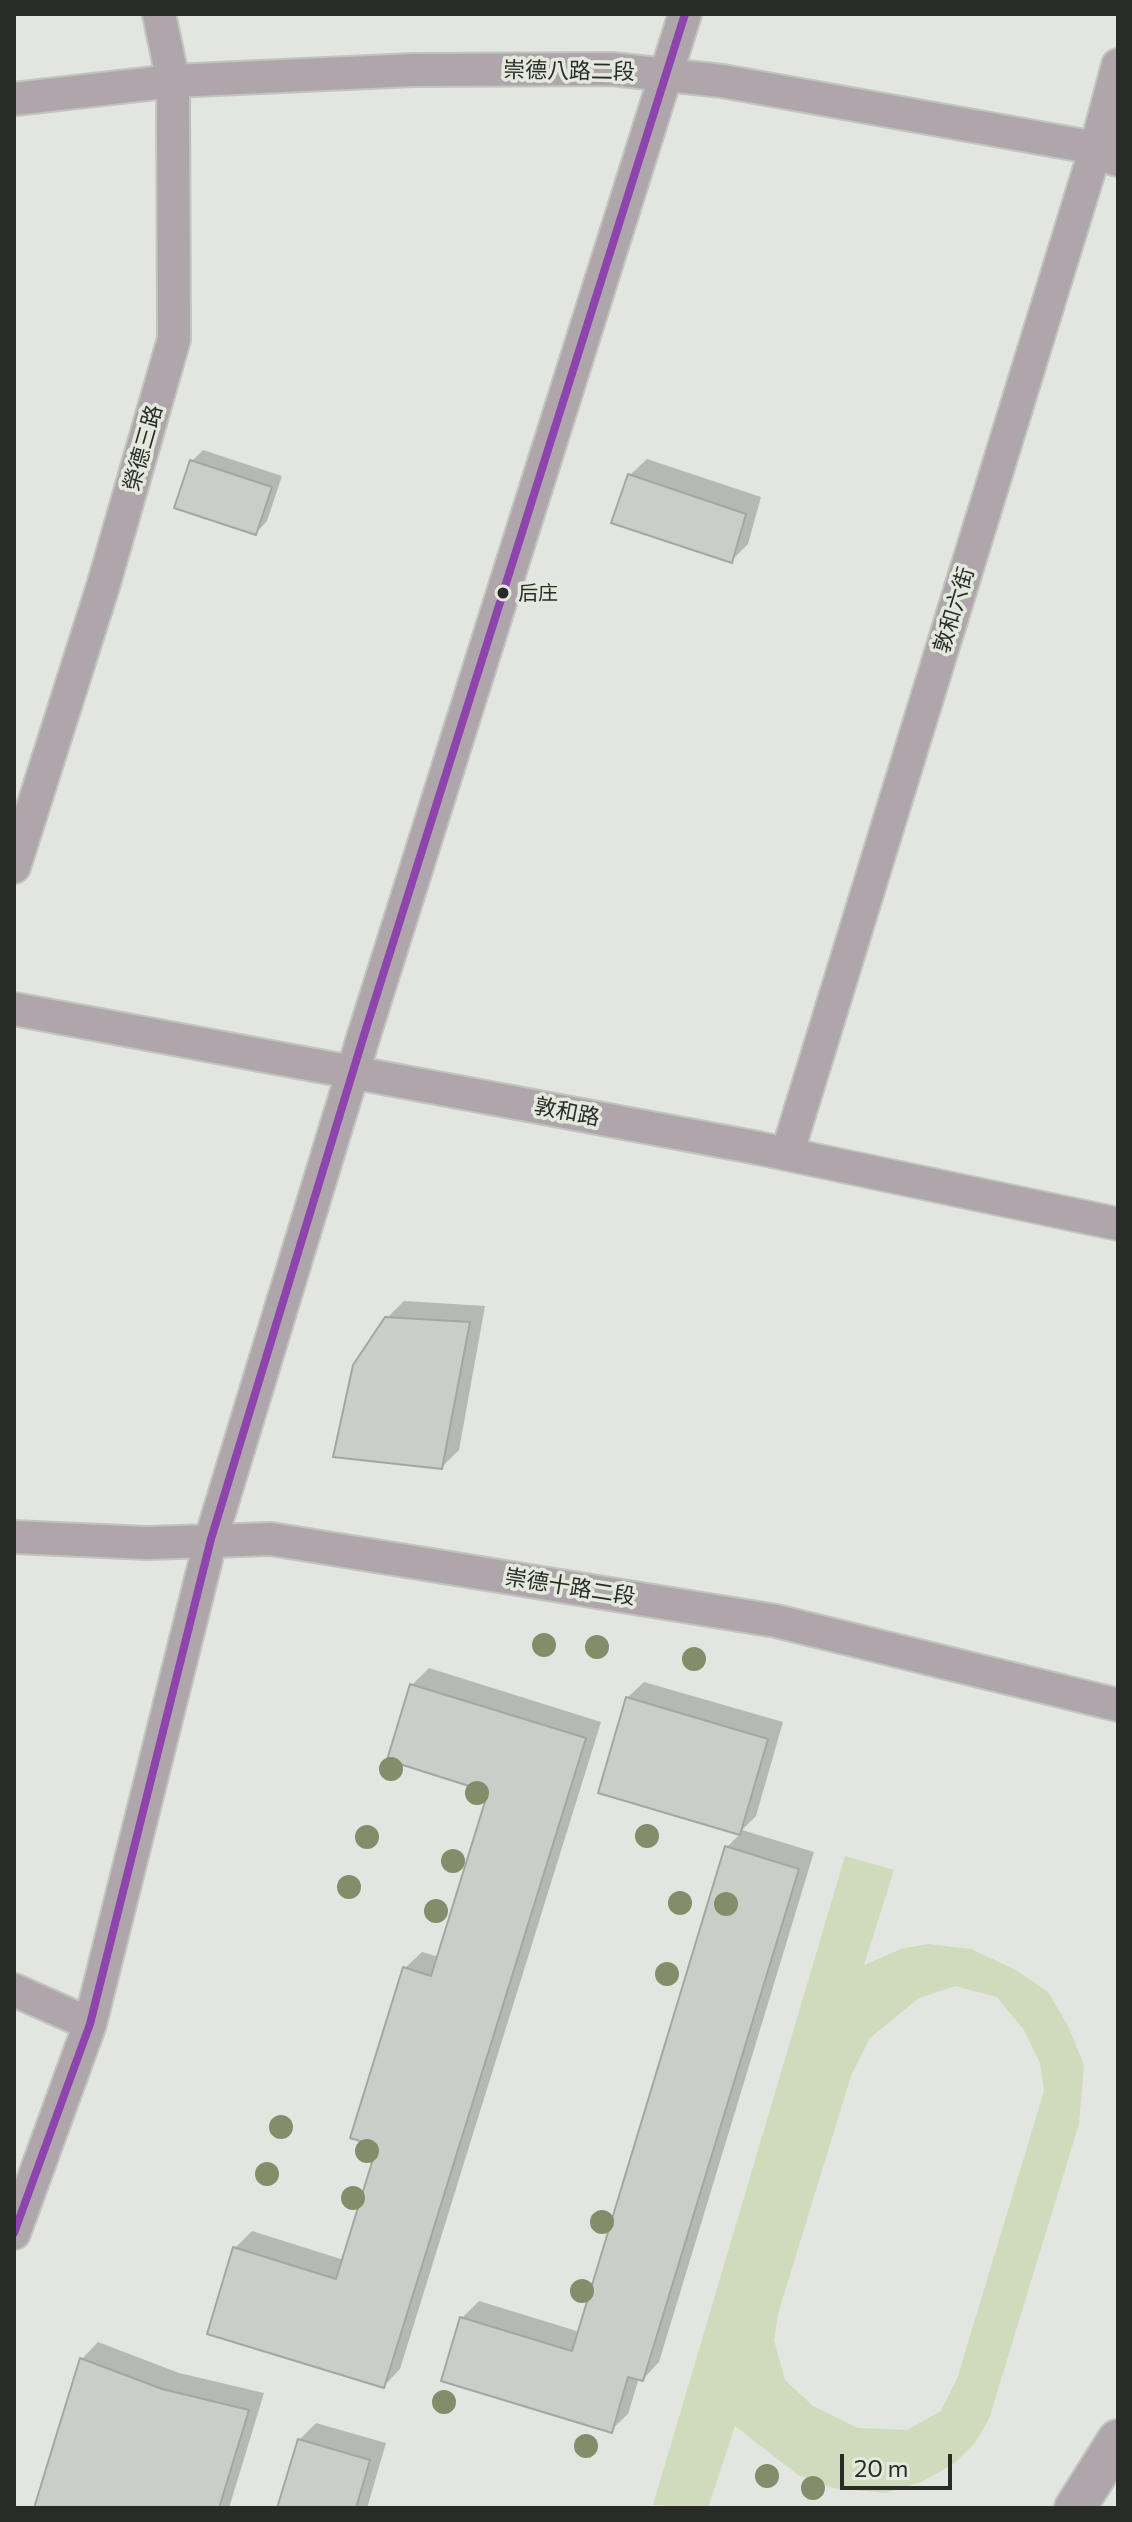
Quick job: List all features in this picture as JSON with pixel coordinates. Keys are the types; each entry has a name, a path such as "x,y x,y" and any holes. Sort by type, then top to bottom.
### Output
{"street":[{"name":"榮德三路","path":"14,867 104,583 174,339 173,81 159,14"},
{"path":"14,2233 90,2024 211,1539 353,1072 685,14"},
{"name":"敦和六街","path":"787,1154 1107,152 1118,65"},
{"name":"崇德八路二段","path":"14,99 173,81 428,70 612,69 722,81 1107,152"},
{"name":"敦和路","path":"14,1009 787,1154 1118,1224"},
{"name":"崇德十路二段","path":"14,1537 147,1543 271,1539 776,1621 1118,1705"},
{"path":"14,1990 90,2024"},
{"path":"1075,2508 1118,2440"}],"green space":[{"path":"845,1856 894,1870 864,1965 901,1949 928,1944 971,1949 1016,1970 1048,1992 1068,2026 1084,2065 1079,2124 989,2419 975,2443 955,2463 921,2482 886,2493 833,2488 798,2475 735,2426 708,2508 653,2505","holes":["955,1986 997,1997 1024,2030 1040,2063 1044,2091 957,2379 941,2411 907,2430 858,2428 813,2406 785,2380 774,2340 778,2314 851,2076 870,2038 919,1998"]}],"building":[{"path":"190,460 272,487 256,535 174,508"},
{"path":"628,474 746,514 732,563 611,523"},
{"path":"385,1317 470,1322 442,1469 333,1457 353,1365"},
{"path":"410,1684 586,1738 384,2388 207,2334 233,2247 336,2279 377,2146 350,2138 403,1967 431,1976 488,1792 387,1760"},
{"path":"626,1697 768,1739 740,1835 598,1793"},
{"path":"725,1846 799,1869 643,2381 628,2377 612,2433 441,2381 460,2317 572,2351"},
{"path":"80,2358 162,2389 249,2410 219,2508 34,2508"},
{"path":"298,2439 370,2460 356,2508 277,2508"}],"transit line":[{"path":"14,2233 90,2024 211,1539 364,1035 685,14"}],"place":[{"name":"后庄","path":"503,593"}]}
